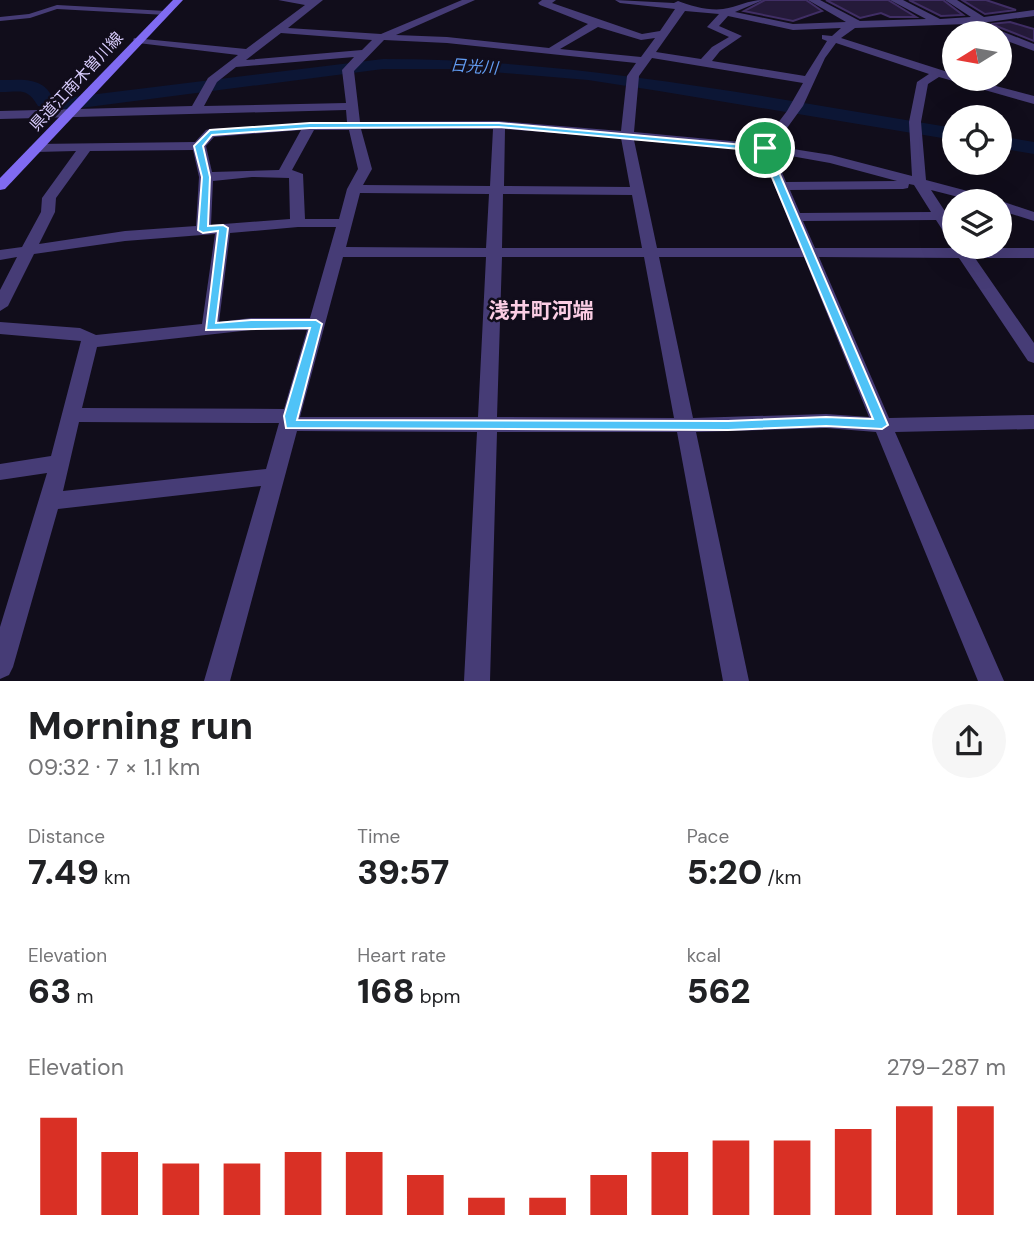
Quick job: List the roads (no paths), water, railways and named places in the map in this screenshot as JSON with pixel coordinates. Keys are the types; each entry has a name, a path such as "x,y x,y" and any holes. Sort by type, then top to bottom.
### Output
{"main road":[{"name":"県道江南木曽川線","path":"0,186 178,0"}],"street":[{"path":"283,0 316,1"},
{"path":"217,681 345,223 355,189 365,169 354,125 348,71 380,38 470,0"},
{"path":"551,0 543,3 573,16 599,18 641,37 663,34"},
{"path":"671,0 683,6"},
{"path":"704,62 716,49 737,36 712,27 725,12 758,0"},
{"path":"813,0 856,25"},
{"path":"895,0 939,22"},
{"path":"950,0 982,20"},
{"path":"197,108 212,80 316,1"},
{"path":"621,2 725,12 793,27 936,74 1034,100"},
{"path":"683,6 633,76 627,135 736,681"},
{"path":"966,21 1034,13"},
{"path":"551,52 599,18"},
{"path":"793,27 942,22"},
{"path":"765,148 800,101 816,61 832,39 856,25"},
{"path":"279,30 447,40 551,52 704,62 808,80"},
{"path":"1012,39 1034,48"},
{"path":"138,40 248,53"},
{"path":"234,64 366,53"},
{"path":"936,74 923,82 915,122 920,183 941,216"},
{"path":"0,115 76,106 351,106"},
{"path":"36,149 199,146 210,133 310,125 499,125 765,148 831,159 943,189"},
{"path":"283,174 310,125"},
{"path":"477,681 499,125"},
{"path":"0,306 48,212 49,198 88,146"},
{"path":"199,146 206,177 203,230"},
{"path":"765,148 991,681"},
{"path":"206,177 252,173 296,174 298,223"},
{"path":"780,186 920,183"},
{"path":"355,189 637,191"},
{"path":"1012,209 1034,217"},
{"path":"793,217 941,216"},
{"path":"0,255 125,236 298,223 345,223"},
{"path":"210,327 223,228"},
{"path":"338,252 808,253 942,250"},
{"path":"1012,252 1034,253"},
{"path":"967,259 1034,357"},
{"path":"89,342 210,327 316,324"},
{"path":"0,328 80,334 90,339 50,502 0,667"},
{"path":"72,415 487,425 826,422 882,425 1034,422"},
{"path":"0,472 59,463"},
{"path":"50,502 276,476"}],"lane":[{"path":"72,7 77,0"},
{"path":"96,9 106,0"},
{"path":"0,19 30,16 47,9 72,7 166,12"}],"waterway":[{"name":"日光川","path":"0,86 30,86 41,92 45,102 65,104 383,64 458,64 588,75 942,132"},
{"name":"日光川","path":"1012,144 1034,148"}],"district":[{"name":"浅井町河端","path":"541,311"}]}
